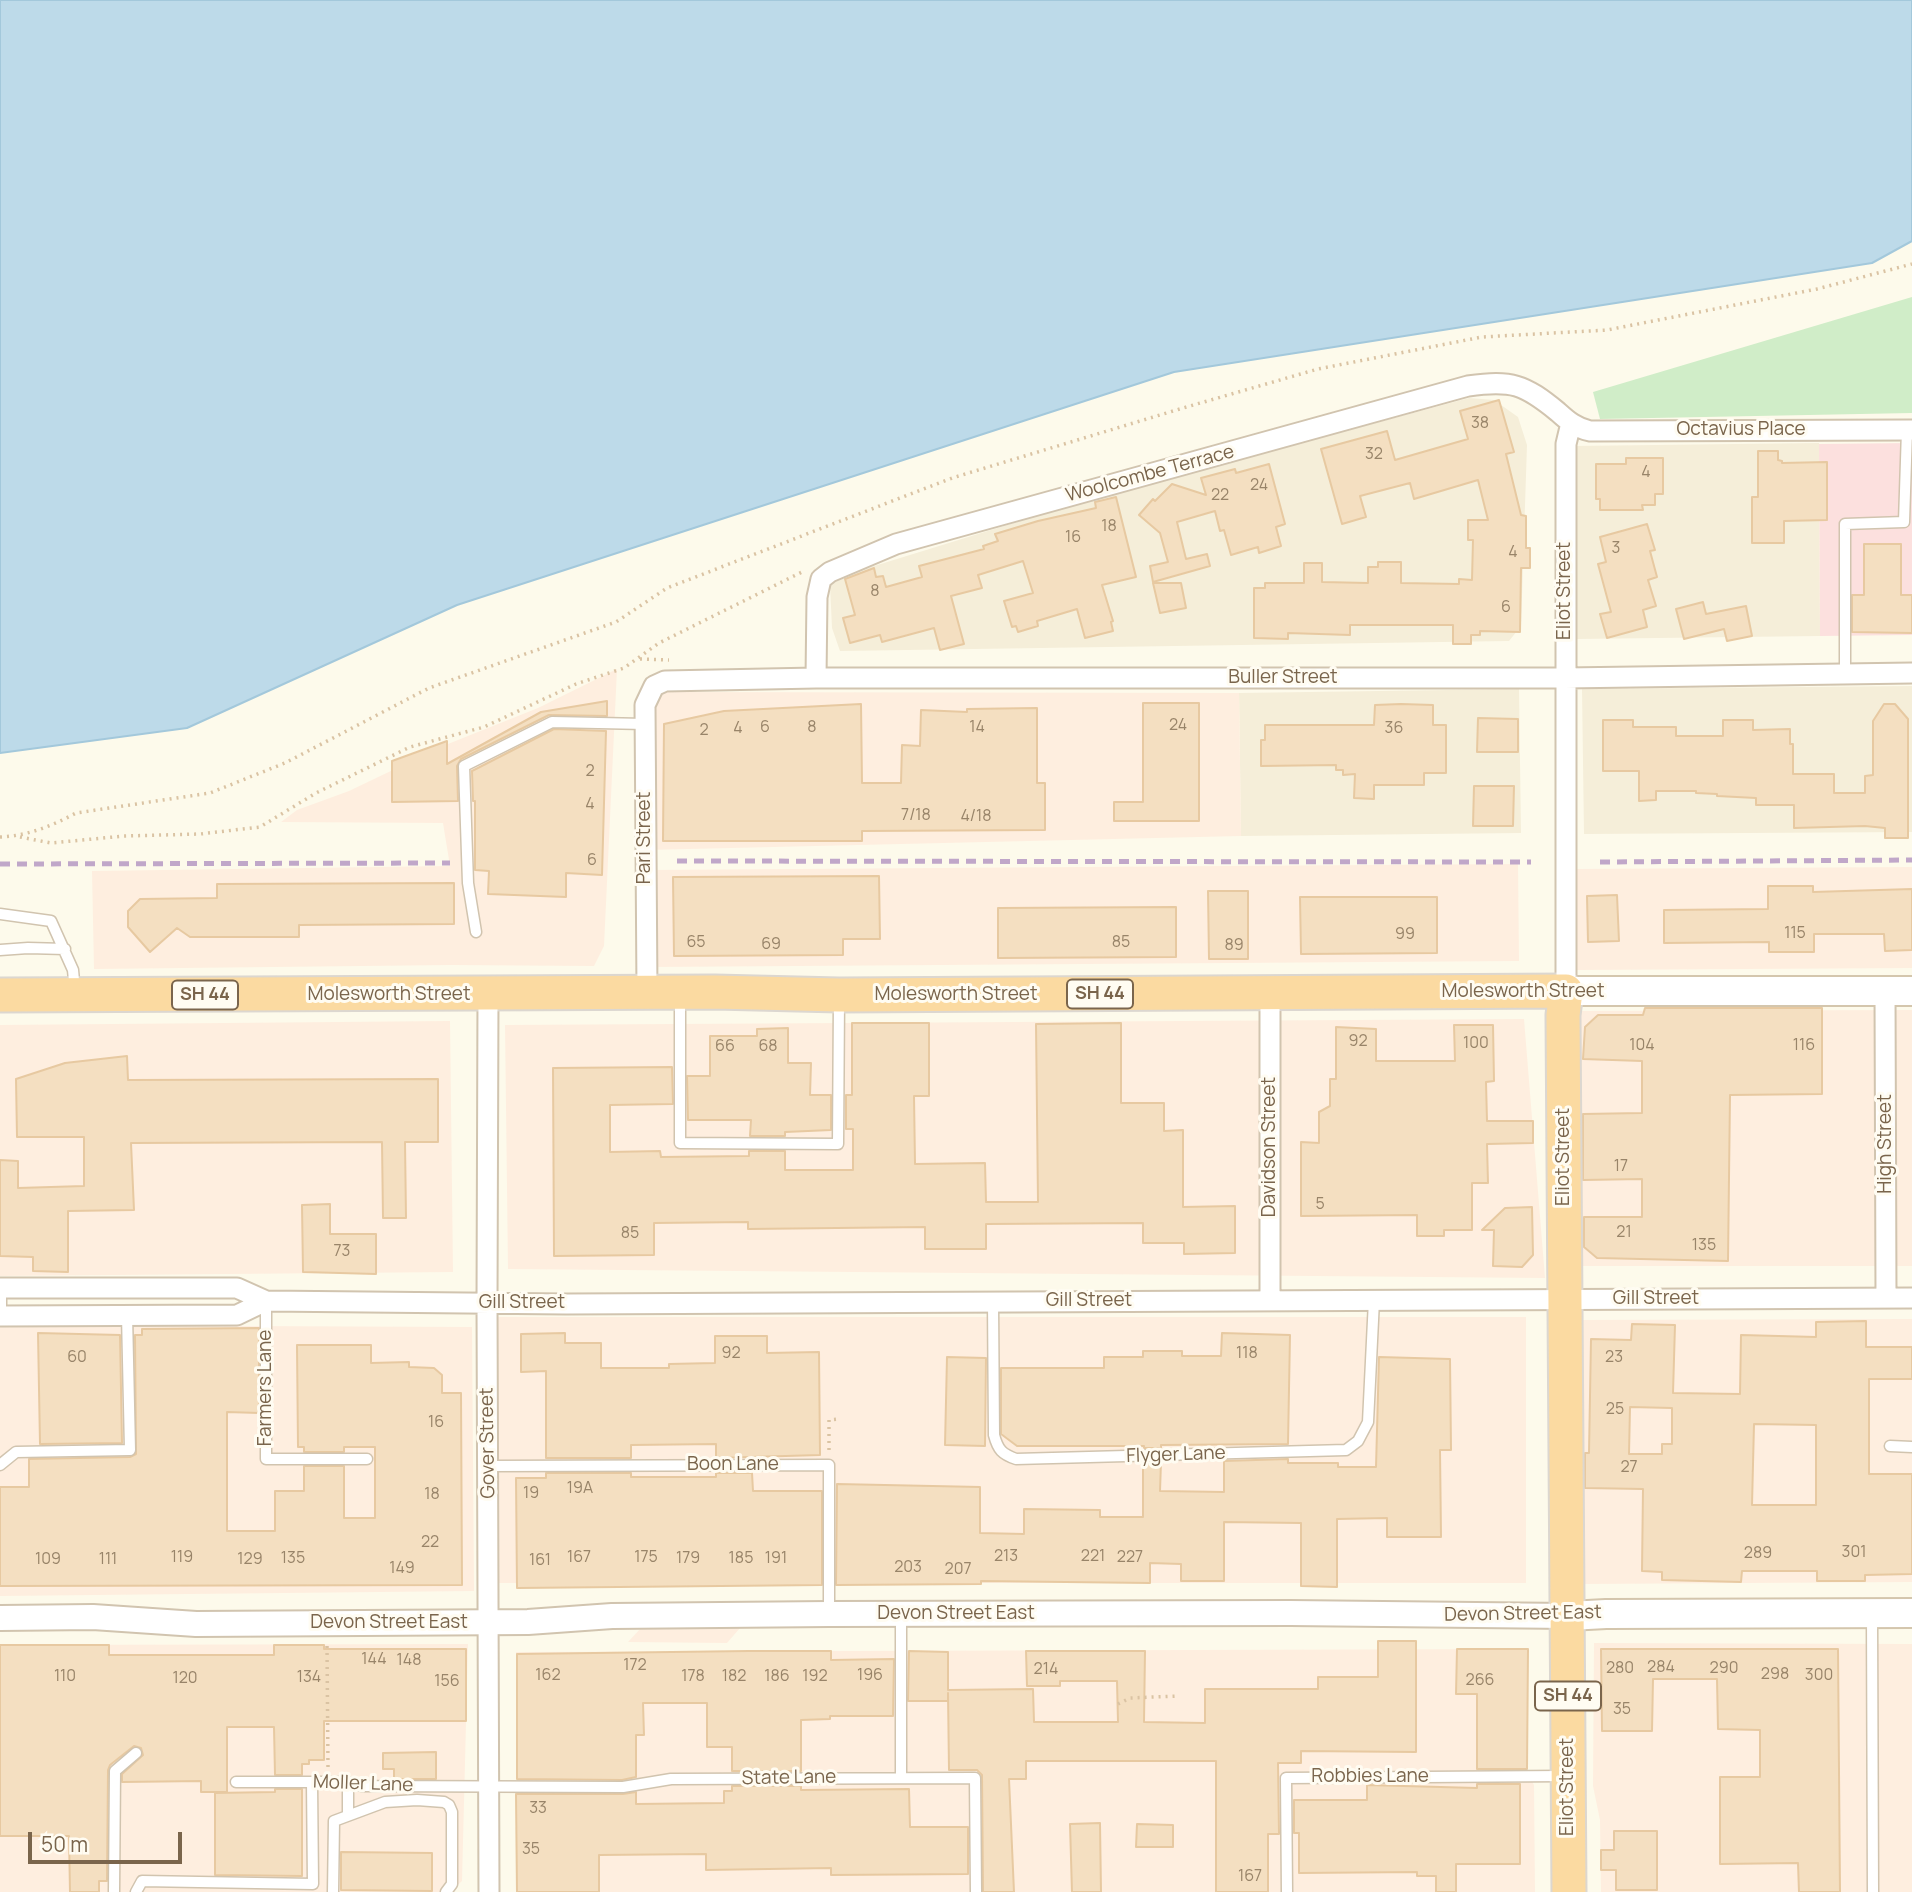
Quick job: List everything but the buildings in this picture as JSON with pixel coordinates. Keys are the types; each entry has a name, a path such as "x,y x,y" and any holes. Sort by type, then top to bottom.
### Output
{"highway":[{"name":"Molesworth Street","path":"0,995 647,992 839,995 1270,994 1566,991"},
{"name":"Eliot Street","path":"1566,991 1563,1015 1569,1892"}],"main road":[{"name":"Molesworth Street","path":"1566,991 1898,991"},
{"name":"Devon Street East","path":"1569,1616 1912,1613"}],"street":[{"name":"Woolcombe Terrace","path":"821,579 830,572 896,544 1468,386 1498,382 1520,386 1539,397 1571,424"},
{"name":"Octavius Place","path":"1571,424 1590,431 1910,430"},
{"name":"Eliot Street","path":"1566,991 1566,444 1571,424"},
{"path":"816,678 817,597 821,579"},
{"name":"Buller Street","path":"654,686 665,681 686,679 1565,678 1912,673"},
{"name":"Pari Street","path":"647,992 645,705 654,686"},
{"name":"High Street","path":"1886,1298 1898,991"},
{"name":"Gover Street","path":"488,994 489,1892"},
{"name":"Davidson Street","path":"1270,994 1270,1300"},
{"name":"Gill Street","path":"1,1288 237,1288 266,1301 487,1303 1912,1298"},
{"name":"Gill Street","path":"0,1316 237,1315 266,1301"},
{"name":"Devon Street East","path":"0,1618 93,1617 197,1624 489,1622 612,1616 829,1614 1290,1613 1569,1616"}],"lane":[{"path":"1845,673 1845,524 1904,522 1910,430"},
{"path":"476,932 468,883 464,766 552,722 645,724"},
{"path":"0,914 51,921 73,970 75,995"},
{"path":"0,950 65,949"},
{"path":"681,993 680,1143 838,1144 839,995"},
{"path":"0,1316 1,1288"},
{"name":"Flyger Lane","path":"993,1301 994,1435 998,1449 1016,1459 1346,1450 1358,1441 1368,1422 1374,1300"},
{"name":"Farmers Lane","path":"266,1301 266,1459 367,1459"},
{"path":"0,1465 16,1452 130,1450 127,1315"},
{"path":"1889,1447 1912,1447"},
{"path":"829,1465 829,1614"},
{"name":"Boon Lane","path":"488,1466 829,1465"},
{"path":"901,1614 901,1777"},
{"path":"1872,1614 1873,1892"},
{"path":"114,1892 115,1771 136,1752"},
{"name":"Robbies Lane","path":"1287,1892 1286,1777 1567,1776"},
{"name":"State Lane","path":"489,1786 623,1787 671,1779 975,1778 976,1892"},
{"name":"Moller Lane","path":"236,1782 489,1786"},
{"path":"136,1892 142,1881 313,1888 312,1782"},
{"path":"348,1782 348,1815"},
{"path":"333,1892 334,1821 385,1802 417,1800 444,1802 453,1812 453,1884 446,1892"}],"path":[{"path":"18,837 45,843 124,836 200,834 260,827 316,793 410,747 484,727 576,684 624,668 659,643 797,573 812,568 821,579"},
{"path":"829,1465 829,1420 839,1419"},
{"path":"327,1623 328,1782"},
{"path":"1118,1704 1130,1698 1178,1696"}],"shaded area":[{"path":"1469,398 1494,400 1518,417 1527,445 1521,626 1509,641 840,651 832,628 830,585 858,571 1098,497"},
{"path":"1819,443 1820,636 1577,639 1573,446"},
{"path":"1912,443 1912,635 1820,636 1819,444"},
{"path":"617,669 604,946 594,966 94,969 92,871 450,866 443,823 281,822 297,810 349,791 443,746 538,708"},
{"path":"1912,686 1912,832 1584,834 1582,689"},
{"path":"1519,689 1521,833 1241,836 1239,693"},
{"path":"661,692 1239,693 1241,836 646,850 648,717"},
{"path":"1518,864 1519,961 651,967 650,870"},
{"path":"1912,867 1912,968 1575,970 1574,869"},
{"path":"1912,1010 1912,1266 1576,1266 1574,1011"},
{"path":"1524,1019 1545,1278 508,1269 505,1025"},
{"path":"450,1021 453,1272 0,1276 0,1025"},
{"path":"494,1317 1526,1317 1526,1583 495,1583"},
{"path":"1912,1319 1912,1582 1580,1584 1577,1320"},
{"path":"0,1325 472,1327 474,1591 0,1596"},
{"path":"641,1628 740,1628 727,1643 628,1642"},
{"path":"1594,1643 1912,1644 1912,1892 1601,1892 1600,1820 1593,1786"},
{"path":"468,1644 462,1881 450,1892 0,1892 0,1645"},
{"path":"1528,1649 1527,1773 1534,1785 1535,1892 518,1892 516,1652"}],"green space":[{"path":"1912,297 1912,413 1600,419 1593,392"}],"water":[{"path":"0,0 1912,0 1912,241 1872,263 1174,372 457,605 187,728 0,753"}],"railway":[{"path":"1600,862 1912,860"},
{"path":"677,861 1531,862"},
{"path":"0,864 450,863"}]}
